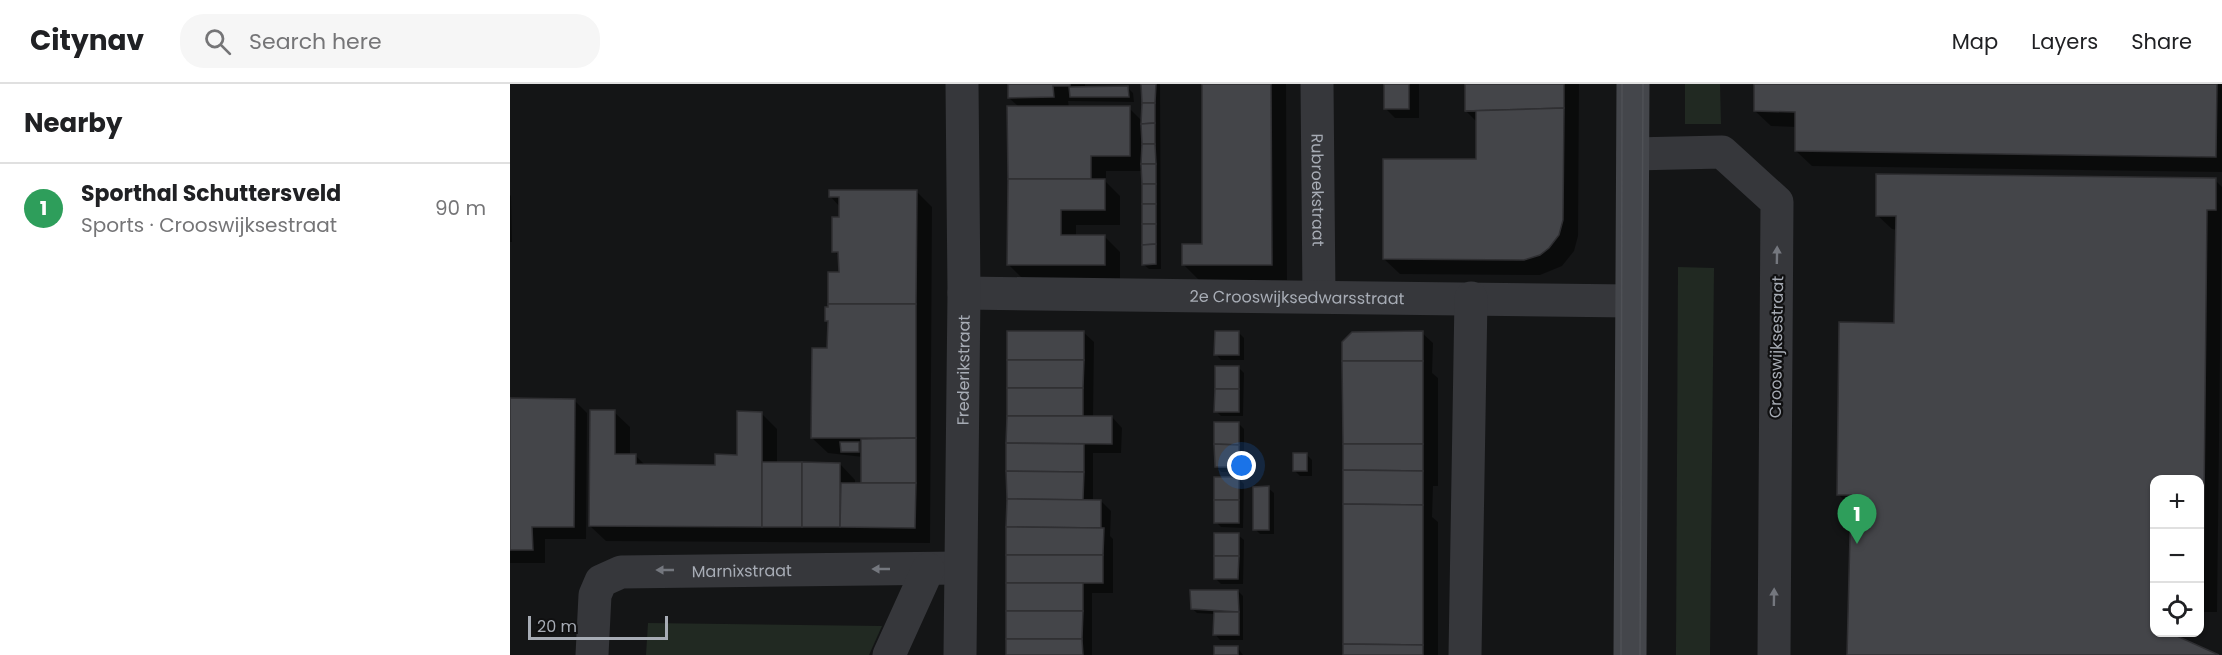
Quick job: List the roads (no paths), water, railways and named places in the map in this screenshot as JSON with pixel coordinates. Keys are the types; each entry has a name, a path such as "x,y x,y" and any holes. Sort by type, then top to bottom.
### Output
{"street":[{"name":"Frederikstraat","path":"960,655 964,293 962,84"},
{"name":"Rubroekstraat","path":"1317,84 1319,296"},
{"path":"1630,655 1630,301 1633,84"},
{"name":"Crooswijksestraat","path":"1633,154 1722,152 1777,202 1774,655"},
{"name":"2e Crooswijksedwarsstraat","path":"964,293 1630,301"},
{"path":"1465,655 1471,298"},
{"name":"Marnixstraat","path":"592,655 595,595 601,581 621,572 960,568"},
{"path":"889,655 928,569"}],"tram line":[{"path":"1621,655 1622,84"},
{"path":"1640,655 1643,84"}],"place":[{"name":"Sporthal Schuttersveld","path":"1857,544"}]}
